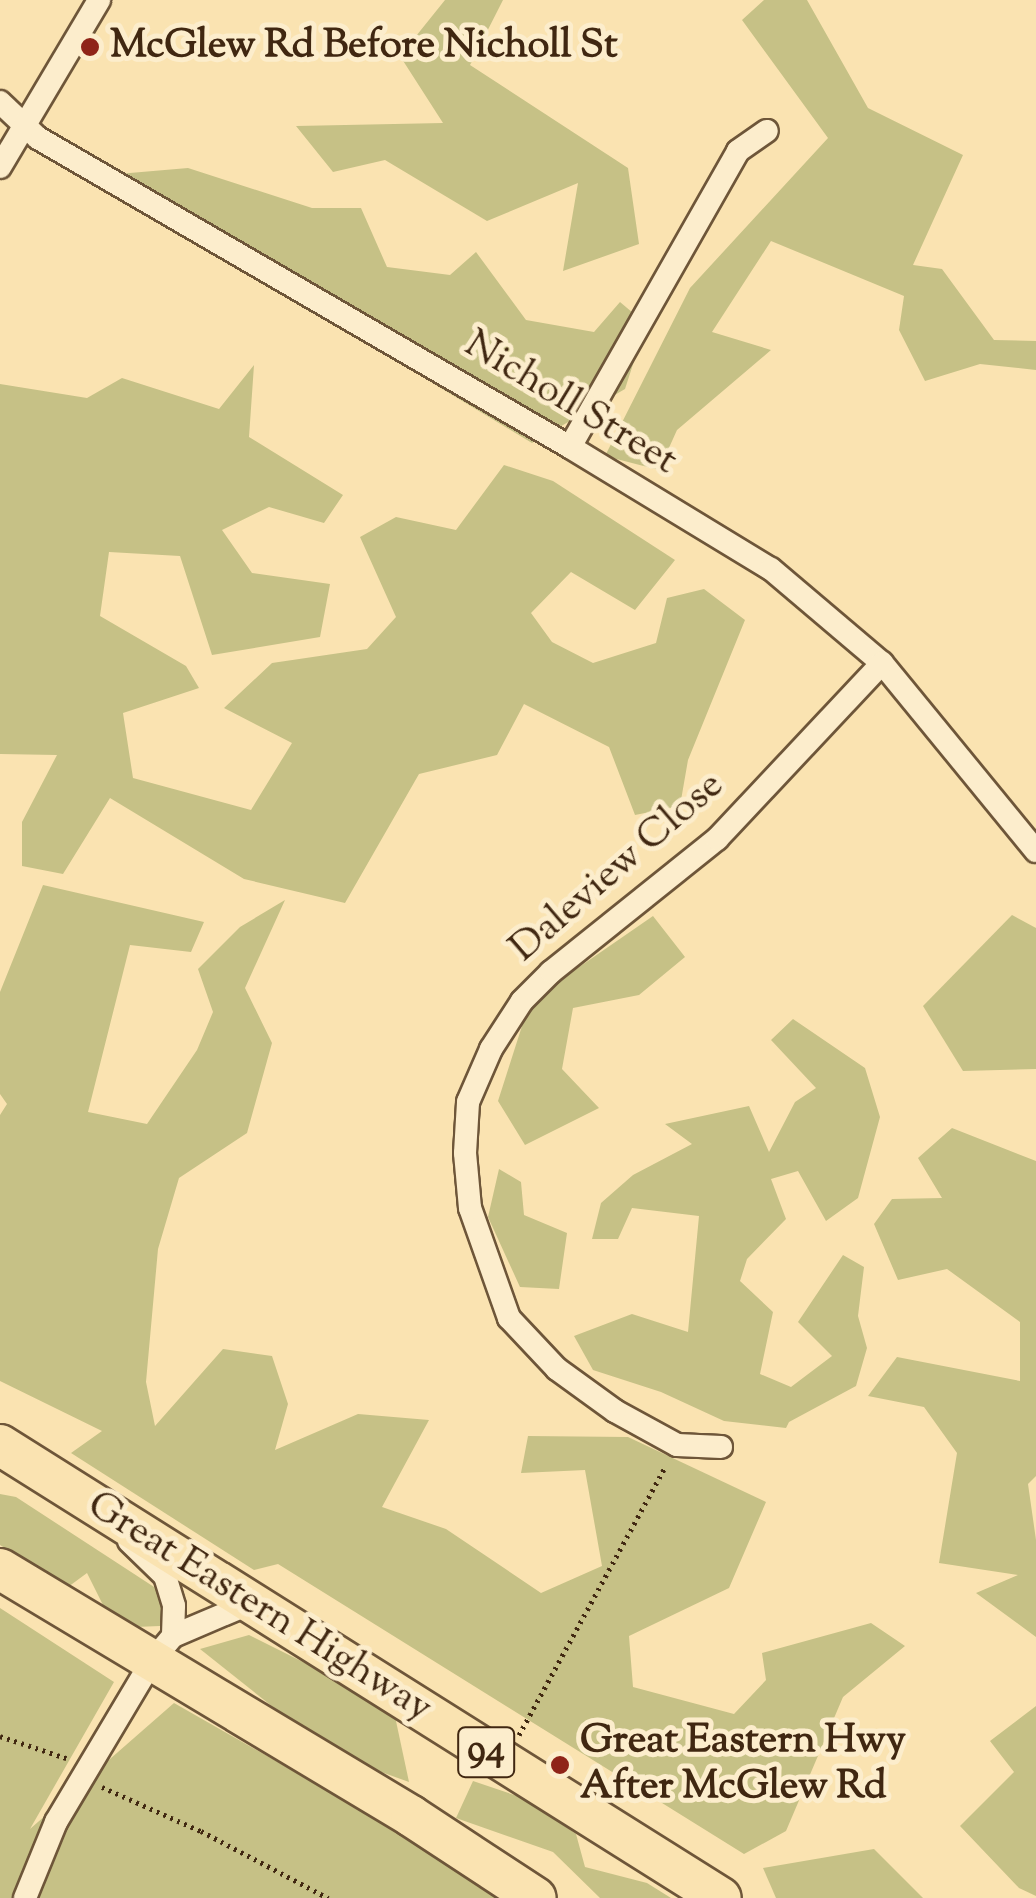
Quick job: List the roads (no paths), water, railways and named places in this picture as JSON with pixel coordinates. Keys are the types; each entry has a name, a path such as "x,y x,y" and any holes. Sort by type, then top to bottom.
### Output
{"highway":[{"name":"Great Eastern Highway","path":"0,1445 721,1898"},
{"name":"94","path":"0,1569 162,1648 536,1898"}],"street":[{"path":"0,168 100,0"},
{"name":"Nicholl Street","path":"0,102 38,138 570,447 771,569 882,664 1036,850"},
{"path":"570,447 738,151 767,131"},
{"name":"Daleview Close","path":"721,1447 677,1445 585,1392 531,1345 509,1318 470,1208 465,1153 468,1102 491,1049 522,1000 551,972 717,839 882,664"},
{"path":"25,1898 56,1822 162,1648 174,1606 165,1576 138,1554 107,1511"},
{"path":"162,1648 254,1602"}],"place":[{"name":"McGlew Rd Before Nicholl St","path":"90,47"},
{"name":"Great Eastern Hwy After McGlew Rd","path":"560,1765"}]}
